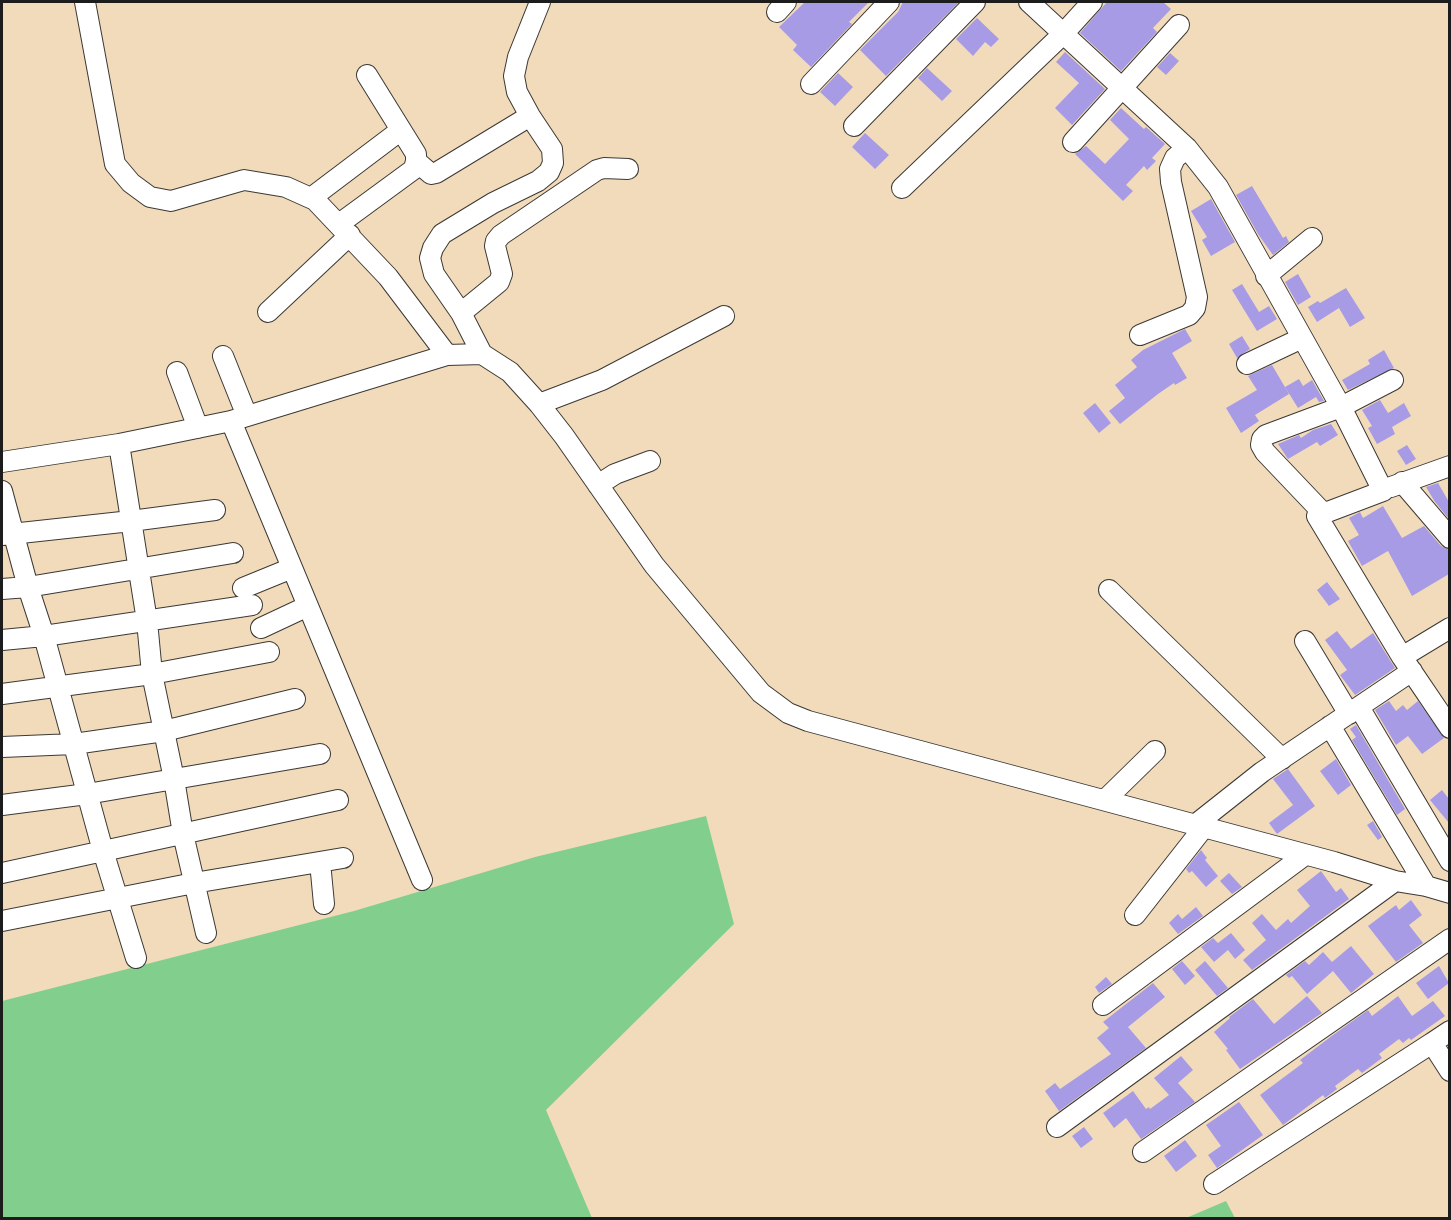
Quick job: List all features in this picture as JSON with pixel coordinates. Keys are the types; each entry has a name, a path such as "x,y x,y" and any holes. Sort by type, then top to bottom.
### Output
{"street":[{"path":"85,2 116,164 131,183 150,197 171,201 244,180 286,187 311,198 388,277 447,355"},
{"path":"540,2 518,57 514,76 517,92 552,150 553,164 549,172 538,181 493,203 442,234 430,258 434,274 461,313 482,354 510,372 539,404 564,435 654,565 762,693 788,713 808,721 1106,800 1395,881 1426,886 1449,893"},
{"path":"811,84 889,2"},
{"path":"854,126 975,2"},
{"path":"1029,2 1187,148 1218,187 1341,407 1383,491"},
{"path":"902,188 1063,33 1092,2"},
{"path":"1073,142 1179,25"},
{"path":"268,312 344,230 414,169 417,161 416,154 367,75"},
{"path":"417,161 431,174 530,116"},
{"path":"311,198 401,130"},
{"path":"1140,335 1189,315 1195,308 1197,297 1170,169 1175,158 1187,148"},
{"path":"461,313 499,282 502,274 495,246 501,236 597,170 628,169"},
{"path":"1266,276 1312,238"},
{"path":"539,404 602,380 724,316"},
{"path":"1247,364 1302,338"},
{"path":"2,462 120,444 198,428 239,418 447,355 482,354"},
{"path":"223,356 239,418 292,568 422,880"},
{"path":"177,372 198,428"},
{"path":"1323,513 1264,452 1261,445 1262,439 1266,435 1341,407 1393,380"},
{"path":"120,444 147,621 152,674 183,834 206,933"},
{"path":"598,485 615,474 650,461"},
{"path":"1449,466 1317,516 1407,664 1449,728"},
{"path":"1402,482 1449,538"},
{"path":"2,491 8,534 44,636 103,851 136,958"},
{"path":"8,534 215,510"},
{"path":"2,589 28,587 232,553"},
{"path":"2,640 147,621 248,597 292,568"},
{"path":"1109,590 1282,759"},
{"path":"261,628 308,606"},
{"path":"1135,915 1199,826 1262,772 1354,710 1449,628"},
{"path":"1305,641 1354,710 1449,861"},
{"path":"2,694 152,674 269,652"},
{"path":"2,747 74,744 164,731 295,699"},
{"path":"1330,726 1426,886"},
{"path":"1106,800 1155,751"},
{"path":"2,805 87,794 320,753"},
{"path":"2,873 338,800"},
{"path":"1103,1005 1305,855"},
{"path":"2,921 194,883 343,858"},
{"path":"320,862 324,904"},
{"path":"1057,1127 1395,881"},
{"path":"1143,1152 1449,939"},
{"path":"1214,1184 1449,1031"},
{"path":"1432,1043 1449,1071"}],"green space":[{"path":"706,816 734,924 546,1110 592,1218 2,1218 2,1001 354,911 535,857"},
{"path":"1226,1201 1235,1218 1186,1218"}],"building":[{"path":"805,2 869,2 849,22 852,24 811,67 793,50 797,45 779,27"},
{"path":"903,2 959,2 886,76 860,50 898,12"},
{"path":"1107,2 1163,2 1171,9 1153,28 1157,32 1121,71 1080,33"},
{"path":"977,18 999,39 991,47 985,42 973,56 956,39"},
{"path":"1065,52 1105,89 1072,125 1055,108 1079,83 1056,62"},
{"path":"1170,53 1179,61 1166,75 1157,67"},
{"path":"927,68 952,91 942,101 918,78"},
{"path":"838,73 853,87 835,106 820,92"},
{"path":"1121,108 1165,144 1152,158 1156,161 1147,170 1144,166 1126,185 1133,191 1123,201 1075,154 1086,146 1105,164 1129,139 1110,120"},
{"path":"865,133 889,155 875,169 852,147"},
{"path":"1252,186 1283,238 1286,236 1289,242 1273,255 1236,195"},
{"path":"1211,199 1235,242 1211,256 1202,240 1207,237 1191,211"},
{"path":"1298,274 1311,297 1298,305 1285,282"},
{"path":"1242,284 1259,312 1269,306 1277,319 1257,331 1232,290"},
{"path":"1346,288 1365,318 1350,327 1339,308 1317,322 1308,307"},
{"path":"1185,329 1192,341 1172,353 1187,378 1175,385 1174,383 1120,424 1109,411 1125,398 1115,385 1137,367 1131,360 1143,350"},
{"path":"1242,336 1250,349 1237,358 1229,344"},
{"path":"1384,350 1394,368 1348,390 1342,380 1370,364 1368,360"},
{"path":"1272,365 1289,394 1255,415 1259,421 1241,433 1226,408 1257,390 1248,376"},
{"path":"1299,379 1303,386 1312,380 1324,401 1319,402 1316,397 1298,408 1285,387"},
{"path":"1380,400 1388,413 1404,403 1411,416 1392,427 1395,434 1377,444 1368,428 1372,426 1362,410"},
{"path":"1095,403 1111,423 1099,433 1083,413"},
{"path":"1331,424 1338,435 1320,446 1317,442 1288,459 1278,444 1299,435 1301,438 1313,430"},
{"path":"1407,445 1416,459 1406,465 1397,451"},
{"path":"1438,483 1449,502 1449,519 1426,487"},
{"path":"1383,506 1402,538 1424,526 1441,546 1449,550 1449,574 1412,596 1388,551 1362,566 1348,541 1359,535 1349,518 1360,512 1363,518"},
{"path":"1327,582 1340,599 1329,606 1317,590"},
{"path":"1337,631 1351,649 1373,633 1395,668 1355,695 1340,675 1347,670 1325,640"},
{"path":"1389,701 1396,711 1403,705 1407,710 1418,701 1444,738 1422,754 1408,736 1396,745 1375,710"},
{"path":"1356,725 1405,809 1397,815 1352,740 1356,737 1350,729"},
{"path":"1336,759 1351,785 1338,795 1320,771"},
{"path":"1288,769 1315,806 1277,834 1269,823 1293,805 1273,779"},
{"path":"1442,790 1449,799 1449,823 1430,800"},
{"path":"1373,821 1382,837 1378,840 1367,825"},
{"path":"1201,850 1207,858 1205,860 1218,876 1206,887 1192,871 1189,873 1186,869"},
{"path":"1321,871 1336,892 1341,888 1349,899 1252,970 1243,960 1266,940 1252,923 1262,914 1276,930 1288,919 1291,923 1310,906 1297,890"},
{"path":"1229,873 1242,887 1232,894 1220,881"},
{"path":"1411,900 1422,915 1409,925 1423,943 1396,962 1368,926 1396,905 1399,910"},
{"path":"1196,907 1203,916 1178,934 1169,923 1178,914 1182,919"},
{"path":"1231,933 1245,950 1235,959 1228,950 1214,962 1201,947 1213,938 1218,943"},
{"path":"1351,946 1374,974 1351,993 1333,971 1307,994 1292,976 1289,978 1286,975 1305,961 1309,965 1323,952 1332,962"},
{"path":"1182,961 1195,976 1185,985 1172,969"},
{"path":"1205,961 1228,988 1217,996 1195,970"},
{"path":"1439,966 1449,983 1428,999 1416,983"},
{"path":"1106,977 1112,984 1099,993 1095,987"},
{"path":"1153,983 1165,997 1128,1027 1146,1048 1059,1111 1045,1091 1055,1083 1060,1089 1111,1054 1097,1038 1109,1028 1103,1022"},
{"path":"1307,996 1322,1013 1240,1069 1214,1032 1253,999 1274,1024"},
{"path":"1398,996 1412,1016 1433,1001 1445,1016 1411,1040 1409,1038 1403,1043 1399,1039 1379,1054 1382,1058 1362,1073 1358,1069 1335,1086 1337,1089 1325,1098 1323,1095 1283,1125 1260,1095 1303,1063 1300,1060 1333,1035 1368,1010 1372,1016"},
{"path":"1181,1056 1193,1070 1178,1083 1195,1102 1141,1139 1126,1118 1114,1128 1103,1113 1133,1091 1146,1109 1149,1107 1150,1109 1169,1095 1154,1078"},
{"path":"1239,1102 1263,1135 1217,1168 1208,1155 1221,1146 1206,1125"},
{"path":"1084,1127 1093,1139 1081,1148 1072,1136"},
{"path":"1185,1140 1197,1156 1176,1172 1164,1156"}]}
